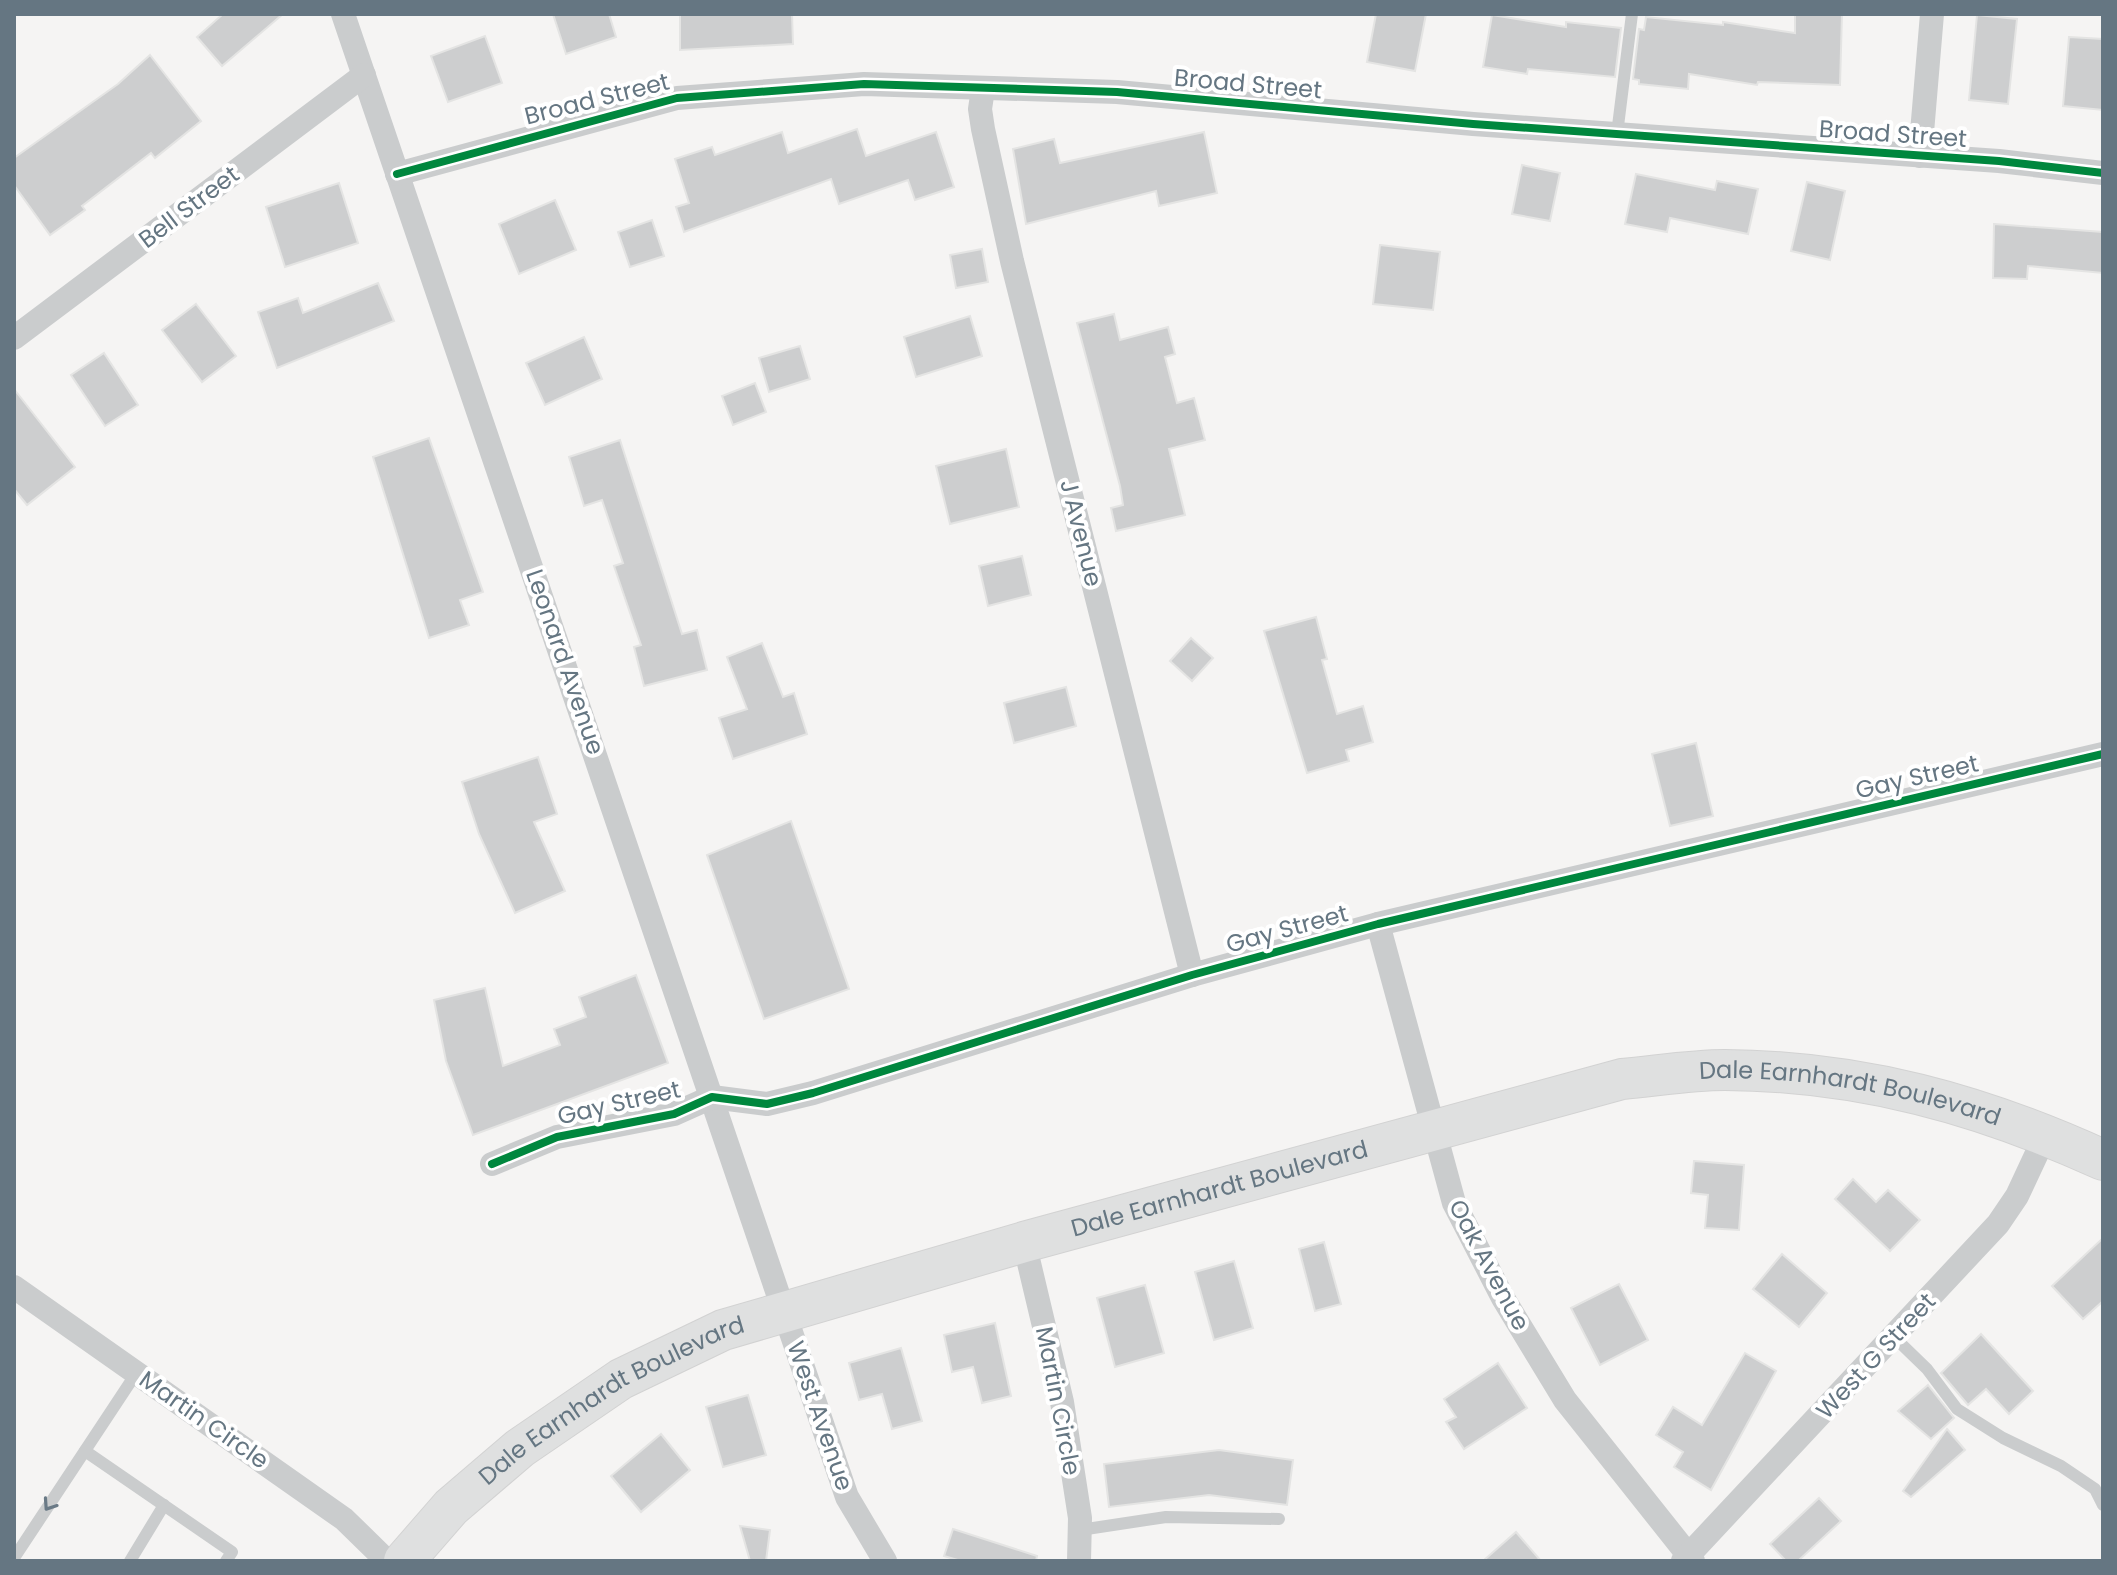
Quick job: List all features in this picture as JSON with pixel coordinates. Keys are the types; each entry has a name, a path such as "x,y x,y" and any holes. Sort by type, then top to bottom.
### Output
{"main road":[{"name":"Dale Earnhardt Boulevard","path":"404,1561 451,1507 520,1448 621,1379 723,1330 1024,1242 1622,1079 1723,1070 1802,1073 1889,1086 1969,1105 2046,1134 2103,1160"}],"street":[{"name":"Leonard Avenue","path":"343,14 784,1311"},
{"path":"1920,156 1932,14"},
{"name":"Bell Street","path":"14,338 364,75"},
{"name":"Broad Street","path":"397,174 634,107 677,98 864,84 1117,92 2103,173"},
{"name":"J Avenue","path":"983,89 980,109 983,129 1012,261 1192,975"},
{"name":"Gay Street","path":"492,1164 557,1137 674,1114 712,1097 767,1104 813,1093 1192,975 1378,924 2103,754"},
{"name":"Oak Avenue","path":"1378,924 1454,1203 1526,1336 1565,1400 1688,1559"},
{"name":"West G Street","path":"1688,1559 1998,1224 2017,1196 2046,1134"},
{"name":"Martin Circle","path":"1024,1242 1062,1402 1080,1530 1079,1561"},
{"name":"Martin Circle","path":"14,1287 344,1519 387,1561"},
{"name":"West Avenue","path":"784,1311 847,1497 885,1561"}],"lane":[{"path":"1617,134 1632,14"},
{"path":"1894,1337 1927,1369 1957,1409 2003,1438 2061,1466 2095,1489 2103,1505"},
{"path":"14,1558 137,1372"},
{"path":"85,1451 232,1552 226,1561"},
{"path":"130,1561 164,1505"},
{"path":"1080,1530 1166,1517 1279,1519"}],"building":[{"path":"223,14 283,14 222,66 197,37"},
{"path":"553,14 609,14 616,37 566,54"},
{"path":"680,14 792,14 793,44 680,50"},
{"path":"1376,14 1426,14 1415,71 1367,62"},
{"path":"1795,14 1842,14 1840,85 1758,82 1757,85 1689,74 1688,89 1639,84 1639,80 1633,79 1639,29 1644,30 1646,17 1723,25 1723,22 1795,33"},
{"path":"1492,15 1566,27 1566,22 1621,28 1615,77 1528,69 1527,74 1483,67"},
{"path":"1977,15 2017,19 2008,104 1969,100"},
{"path":"485,36 502,83 448,102 431,56"},
{"path":"2069,37 2103,39 2103,110 2063,106"},
{"path":"150,55 201,121 155,158 151,153 82,206 85,210 50,235 14,185 14,158 118,84"},
{"path":"857,129 866,156 936,132 954,187 915,200 908,180 839,204 831,179 684,232 676,207 689,203 675,159 712,147 715,155 782,132 788,153"},
{"path":"1204,132 1217,193 1159,206 1156,191 1026,224 1013,149 1054,139 1060,163"},
{"path":"1522,165 1560,173 1550,221 1512,214"},
{"path":"1636,174 1715,190 1717,181 1758,189 1748,234 1670,218 1667,232 1625,224"},
{"path":"1807,182 1845,191 1830,260 1791,251"},
{"path":"339,183 358,243 285,267 266,207"},
{"path":"555,200 576,250 519,274 499,224"},
{"path":"652,220 664,256 630,267 618,232"},
{"path":"1994,224 2103,232 2103,273 2028,266 2027,279 1993,278"},
{"path":"1380,245 1440,252 1433,310 1373,304"},
{"path":"982,249 988,282 956,288 950,255"},
{"path":"378,283 394,321 277,368 258,312 298,298 303,313"},
{"path":"196,304 236,356 202,382 162,330"},
{"path":"1114,314 1120,340 1168,327 1175,354 1165,357 1177,403 1194,398 1205,440 1169,449 1185,515 1116,531 1111,508 1123,505 1120,486 1077,323"},
{"path":"970,316 982,356 916,377 904,337"},
{"path":"584,337 602,379 545,405 526,363"},
{"path":"800,346 810,379 769,392 759,358"},
{"path":"104,353 138,405 105,426 71,375"},
{"path":"755,383 766,412 733,425 722,396"},
{"path":"14,389 75,467 27,505 14,489"},
{"path":"429,438 483,592 460,600 469,625 429,638 373,457"},
{"path":"620,440 682,634 697,630 707,670 644,686 634,647 641,645 614,566 623,563 602,500 584,506 569,457"},
{"path":"1006,449 1019,507 950,524 936,466"},
{"path":"1022,556 1031,595 988,606 979,566"},
{"path":"1316,617 1327,659 1322,660 1337,714 1363,706 1373,742 1346,750 1349,761 1307,773 1264,631"},
{"path":"1191,638 1213,658 1192,681 1170,661"},
{"path":"762,643 783,697 794,693 807,734 733,759 719,718 747,709 727,657"},
{"path":"1066,687 1076,726 1014,743 1004,703"},
{"path":"1696,743 1713,816 1670,826 1652,754"},
{"path":"538,757 557,814 534,822 565,891 515,913 479,834 462,782"},
{"path":"791,821 849,989 764,1019 707,855"},
{"path":"636,975 668,1063 473,1135 446,1061 434,1000 485,988 503,1066 560,1045 554,1029 586,1017 579,997"},
{"path":"1694,1161 1744,1165 1739,1230 1705,1228 1708,1195 1691,1193"},
{"path":"1853,1179 1876,1202 1888,1190 1920,1220 1890,1251 1835,1199"},
{"path":"2103,1238 2103,1301 2083,1319 2052,1286"},
{"path":"1324,1242 1341,1304 1315,1311 1299,1249"},
{"path":"1782,1254 1827,1293 1799,1327 1753,1289"},
{"path":"1234,1261 1253,1328 1214,1340 1195,1272"},
{"path":"1619,1284 1648,1340 1600,1365 1571,1308"},
{"path":"1145,1285 1164,1353 1115,1367 1097,1298"},
{"path":"995,1323 1011,1396 982,1403 973,1367 952,1372 944,1335"},
{"path":"1981,1334 2033,1391 2009,1414 1986,1389 1968,1405 1941,1373"},
{"path":"901,1348 922,1421 892,1429 882,1394 859,1400 849,1363"},
{"path":"1745,1353 1776,1371 1711,1490 1674,1467 1683,1452 1656,1435 1673,1407 1702,1425"},
{"path":"1498,1363 1527,1408 1464,1449 1446,1422 1456,1417 1444,1399"},
{"path":"1928,1385 1954,1418 1931,1439 1898,1411"},
{"path":"748,1395 766,1455 723,1467 706,1407"},
{"path":"1947,1429 1965,1450 1911,1497 1903,1491"},
{"path":"661,1434 690,1470 641,1512 611,1476"},
{"path":"1219,1450 1293,1460 1287,1505 1209,1495 1109,1507 1104,1464"},
{"path":"1819,1498 1841,1521 1798,1561 1786,1561 1770,1544"},
{"path":"740,1526 770,1530 766,1561 750,1561"},
{"path":"953,1529 1037,1556 1036,1561 961,1561 944,1556"},
{"path":"1516,1532 1541,1561 1483,1561"}],"cycle path":[{"path":"397,174 677,98 864,84 1117,92 1473,124 1999,161 2103,173"},
{"path":"492,1164 557,1137 674,1114 712,1097 767,1104 813,1093 1192,975 1378,924 2103,754"}]}
